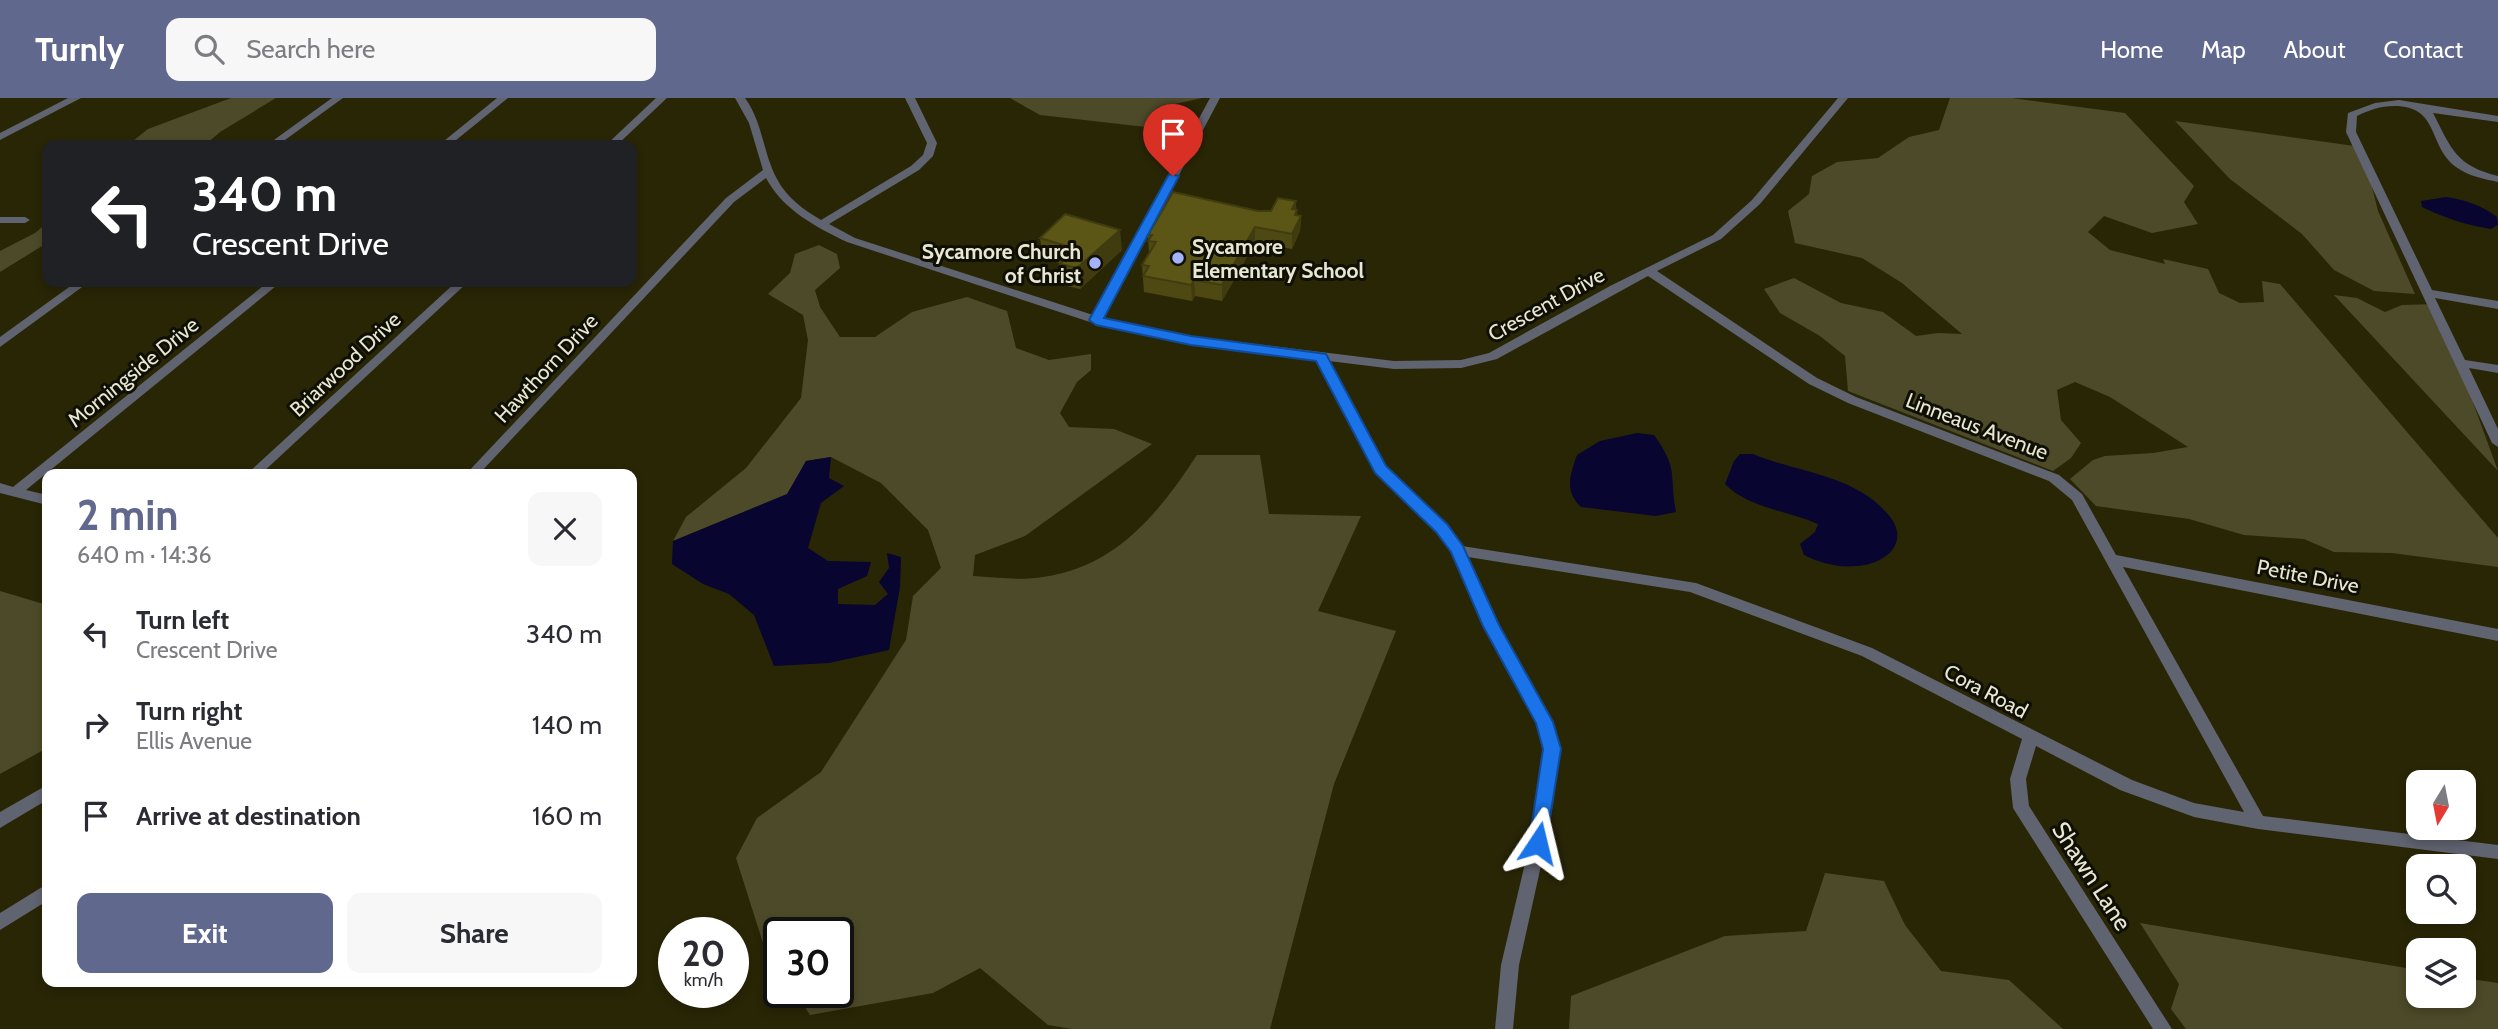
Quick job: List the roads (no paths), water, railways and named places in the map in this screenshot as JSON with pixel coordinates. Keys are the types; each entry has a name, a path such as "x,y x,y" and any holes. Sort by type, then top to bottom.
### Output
{"street":[{"path":"0,137 76,98"},
{"path":"279,140 338,98"},
{"path":"450,140 503,98"},
{"path":"616,140 662,98"},
{"path":"740,98 749,109 759,132 768,171"},
{"path":"820,225 915,168 928,156 932,143 910,98"},
{"path":"1096,320 1215,98"},
{"name":"Crescent Drive","path":"768,171 792,203 820,225 851,240 1096,320 1191,340 1321,357 1429,366 1461,364 1493,356 1614,288 1717,237 1739,220 1843,98"},
{"path":"2498,119 2388,103 2373,105 2352,115 2350,121 2351,132 2498,442"},
{"path":"2422,108 2427,111 2454,164 2467,172 2498,180"},
{"name":"Hawthorn Drive","path":"477,469 730,200 768,171"},
{"path":"0,220 25,220"},
{"name":"Linneaus Avenue","path":"1649,271 1813,381 1852,400 2054,478 2077,497 2258,822"},
{"path":"0,343 76,287"},
{"name":"Morningside Drive","path":"43,469 269,287"},
{"name":"Briarwood Drive","path":"258,469 458,287"},
{"path":"2427,293 2498,305"},
{"path":"1321,357 1381,470 1441,528 1458,550 1491,626 1544,722 1552,749 1542,825 1510,965 1503,1029"},
{"path":"2460,363 2498,369"},
{"name":"Morningside Drive","path":"15,492 42,470"},
{"path":"0,488 42,499"},
{"name":"Cora Road","path":"1458,550 1690,587 1867,652 2126,786 2194,810 2258,822 2498,852"},
{"name":"Petite Drive","path":"2111,559 2498,635"},
{"name":"Shawn Lane","path":"2030,738 2018,779 2021,808 2162,1029"},
{"path":"0,821 42,795"},
{"path":"0,922 42,894"}],"place":[{"name":"Sycamore Elementary School","path":"1178,258"},
{"name":"Sycamore Church of Christ","path":"1095,263"}]}
